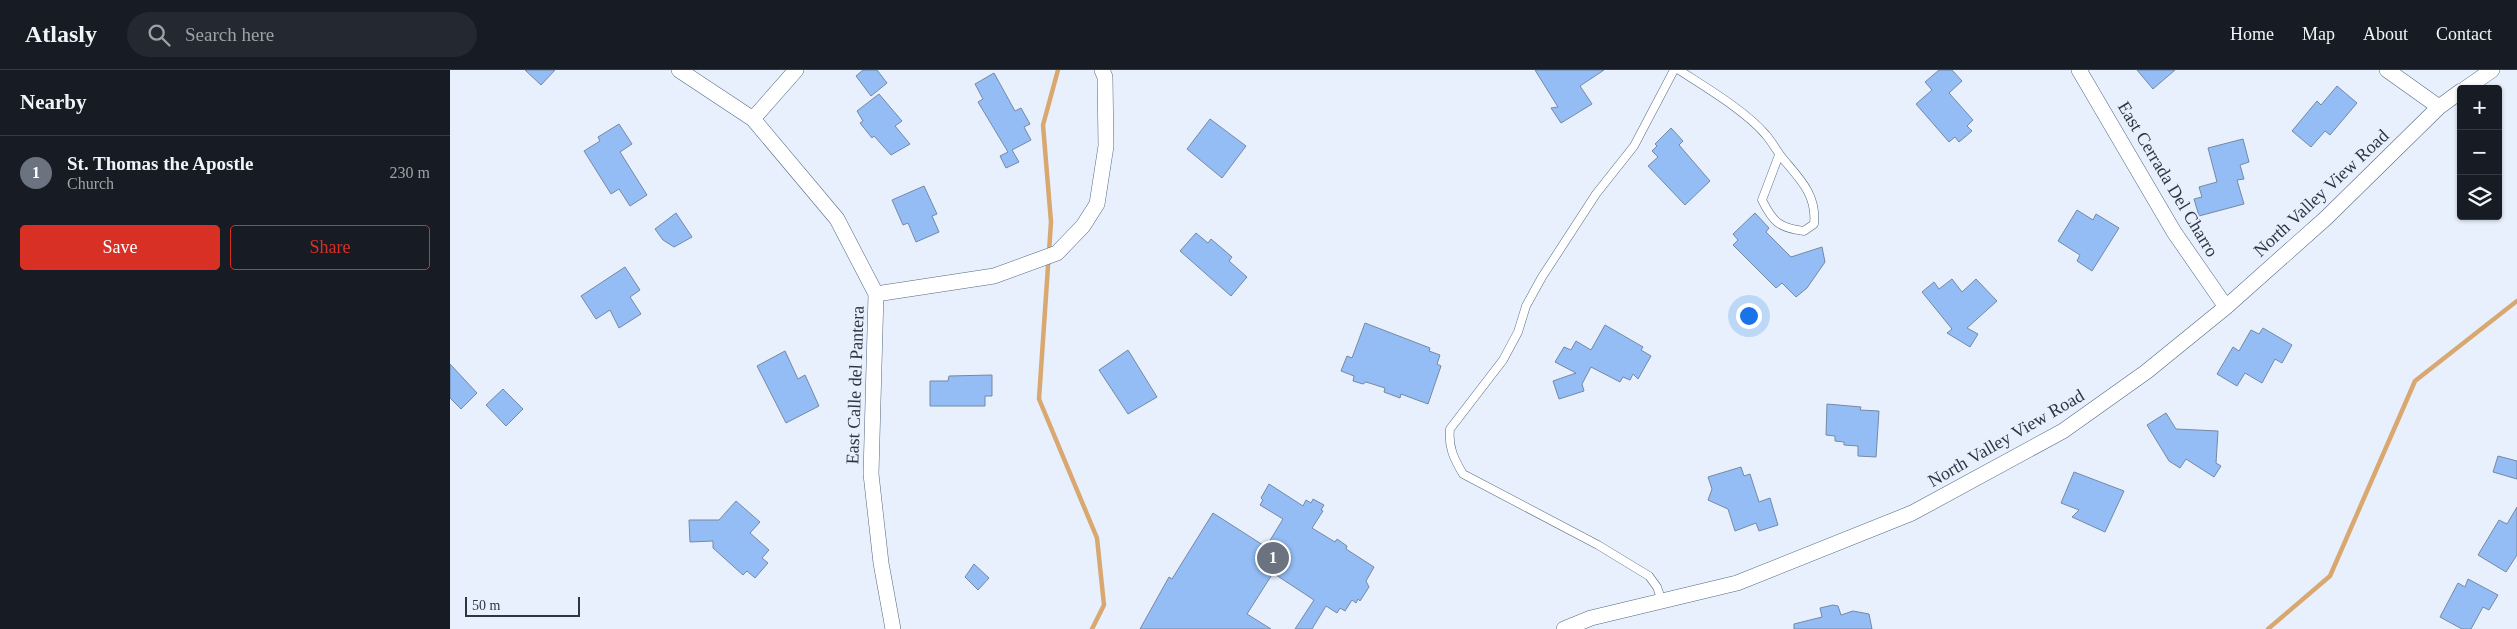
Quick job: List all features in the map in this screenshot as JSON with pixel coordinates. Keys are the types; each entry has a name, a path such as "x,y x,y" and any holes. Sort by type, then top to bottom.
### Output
{"street":[{"name":"East Calle del Pantera","path":"678,70 753,119 837,219 876,294 871,474 882,563 893,629"},
{"path":"753,119 796,70"},
{"path":"876,294 994,276 1057,253 1083,226 1097,204 1106,146 1105,77 1102,70"},
{"name":"East Cerrada Del Charro","path":"2079,70 2174,232 2226,307"},
{"path":"2387,70 2439,106"},
{"path":"2471,85 2492,70"},
{"name":"North Valley View Road","path":"1564,629 1591,618 1737,583 1912,513 2063,431 2146,372 2226,307 2326,218 2439,106 2457,95"}],"lane":[{"path":"1662,601 1658,587 1649,576 1598,545 1463,474 1453,456 1449,439 1450,429 1503,360 1518,332 1526,306 1542,277 1596,194 1621,165 1645,128 1658,97 1674,70"},
{"path":"1679,70 1737,110 1766,134 1780,155 1810,191 1815,212 1814,224 1804,232 1787,229 1772,218 1762,200 1780,155"}],"building":[{"path":"525,70 555,70 541,85"},
{"path":"863,70 877,70 887,83 871,96 856,76"},
{"path":"1535,70 1604,70 1580,86 1592,104 1561,123 1551,108 1558,107"},
{"path":"1939,70 1952,70 1962,81 1949,93 1973,120 1967,126 1972,131 1959,142 1955,137 1949,142 1916,104 1932,90 1925,82"},
{"path":"2137,70 2175,70 2153,89"},
{"path":"994,73 1015,111 1021,108 1030,124 1024,127 1031,140 1012,150 1019,162 1006,168 1000,156 1008,152 978,102 983,99 975,84"},
{"path":"2337,86 2357,103 2330,135 2325,131 2311,147 2292,131 2317,101 2321,105"},
{"path":"879,94 902,121 895,126 910,144 891,155 874,136 872,138 860,123 863,121 857,111"},
{"path":"1210,119 1246,146 1222,178 1187,149"},
{"path":"619,124 632,144 620,152 647,195 630,206 619,189 611,194 584,151 600,141 598,137"},
{"path":"1671,128 1683,141 1679,145 1710,181 1685,205 1648,166 1658,157 1652,151 1657,146 1655,144"},
{"path":"2243,139 2249,162 2240,165 2244,179 2237,180 2244,204 2199,216 2194,199 2202,197 2199,187 2217,182 2208,148"},
{"path":"924,186 937,214 932,216 939,232 916,242 908,223 903,225 892,200"},
{"path":"2077,210 2093,220 2096,214 2119,228 2092,271 2077,261 2080,255 2058,241"},
{"path":"676,213 692,237 674,247 663,240 655,229"},
{"path":"1755,213 1769,228 1766,232 1791,257 1822,247 1825,262 1807,288 1796,297 1782,283 1776,288 1733,245 1738,240 1733,234"},
{"path":"1196,233 1208,243 1211,239 1232,257 1229,261 1247,277 1231,296 1180,251"},
{"path":"625,267 640,290 630,297 641,314 619,328 610,310 596,319 581,296"},
{"path":"1952,279 1962,292 1976,279 1997,301 1967,328 1978,334 1970,347 1947,333 1952,329 1922,292 1934,282 1939,289"},
{"path":"1365,323 1430,348 1429,351 1440,355 1437,364 1441,366 1428,404 1401,394 1400,398 1384,392 1385,388 1366,382 1363,384 1353,381 1354,376 1341,371 1347,356 1352,358"},
{"path":"1605,325 1643,347 1641,350 1651,356 1638,379 1633,374 1630,380 1623,377 1620,382 1591,367 1582,384 1584,391 1559,399 1553,381 1576,373 1555,362 1564,347 1571,350 1576,341 1591,350"},
{"path":"2263,328 2292,345 2282,363 2275,359 2262,383 2245,373 2237,386 2217,374 2233,347 2239,351 2251,330 2259,334"},
{"path":"1128,350 1157,397 1128,414 1099,370"},
{"path":"785,351 798,379 805,375 819,406 786,423 757,366"},
{"path":"450,364 477,393 461,409 450,398"},
{"path":"992,375 992,396 985,396 985,406 930,406 930,381 948,381 949,376"},
{"path":"503,389 523,409 506,426 486,405"},
{"path":"1827,404 1861,407 1860,410 1879,411 1876,457 1858,456 1858,446 1844,445 1844,442 1835,441 1835,436 1826,435"},
{"path":"2166,413 2176,429 2218,431 2216,463 2221,466 2214,477 2186,459 2180,468 2169,461 2147,425"},
{"path":"2498,456 2517,461 2517,479 2493,472"},
{"path":"1741,467 1744,476 1750,474 1759,502 1770,498 1778,525 1759,531 1756,523 1735,531 1728,509 1708,500 1712,489 1708,477"},
{"path":"2074,472 2124,491 2105,532 2072,517 2079,510 2061,503"},
{"path":"1269,484 1303,506 1306,500 1311,503 1313,499 1324,505 1321,510 1323,511 1312,528 1335,542 1337,539 1347,546 1346,549 1374,567 1366,581 1369,587 1360,601 1358,599 1356,603 1352,600 1345,611 1340,608 1337,613 1326,606 1312,629 1295,629 1314,600 1273,573 1247,614 1271,629 1140,629 1169,577 1172,579 1213,513 1266,547 1283,519 1260,505 1263,500 1261,498"},
{"path":"736,501 760,522 750,533 769,550 762,558 768,563 755,578 747,571 743,575 713,548 713,541 690,542 689,520 719,520"},
{"path":"2517,507 2517,555 2506,572 2478,555 2499,520 2507,524"},
{"path":"974,564 989,578 978,590 965,577"},
{"path":"2468,579 2498,595 2489,610 2483,607 2471,629 2462,629 2440,617 2458,583 2465,587"},
{"path":"1833,605 1838,606 1841,615 1853,611 1869,614 1872,629 1794,629 1794,624 1822,617 1820,608"}],"waterway":[{"path":"1058,70 1043,125 1051,222 1039,399 1097,538 1104,605 1092,629"},
{"path":"2268,629 2330,576 2415,381 2517,301"}],"place":[{"name":"St. Thomas the Apostle","path":"1273,558"}]}
